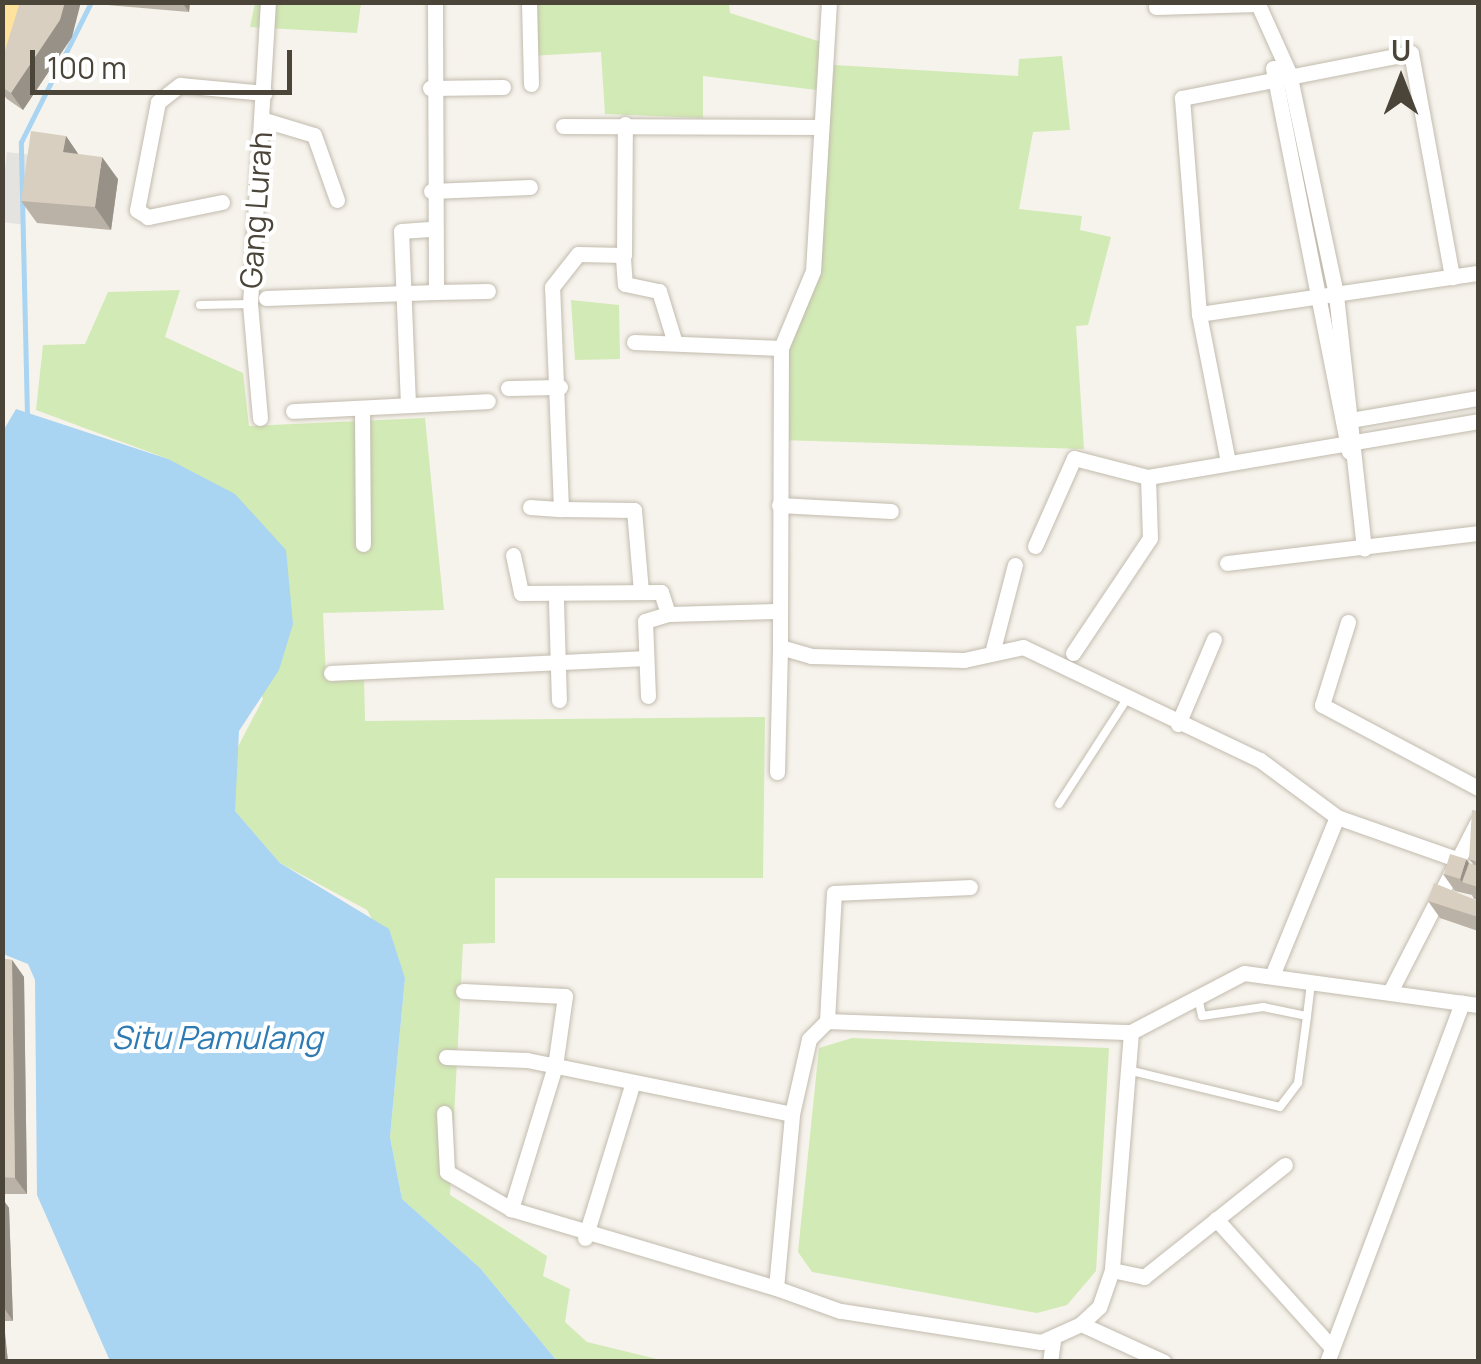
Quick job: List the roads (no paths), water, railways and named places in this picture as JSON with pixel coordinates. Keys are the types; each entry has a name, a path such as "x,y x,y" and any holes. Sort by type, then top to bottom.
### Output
{"main road":[{"path":"2,42 18,2"}],"street":[{"name":"Gang Lurah","path":"260,418 250,304 268,2"},
{"path":"435,2 430,88 436,292"},
{"path":"528,2 530,84"},
{"path":"777,772 780,348 813,271 816,127 829,2"},
{"path":"1156,7 1257,3 1274,51 1336,295 1364,548"},
{"path":"1228,462 1200,314 1178,106 1190,94 1411,53 1452,277"},
{"path":"1280,75 1318,298 1348,420"},
{"path":"222,202 148,217 137,210 158,102 180,86 265,93"},
{"path":"430,88 503,87"},
{"path":"261,119 314,135 337,200"},
{"path":"626,124 622,258 625,284 659,292 675,343"},
{"path":"562,126 816,127"},
{"path":"432,191 530,186"},
{"path":"408,406 401,231 432,230"},
{"path":"561,509 555,279 578,254 622,258"},
{"path":"1200,314 1478,273"},
{"path":"266,298 488,291"},
{"path":"634,342 780,348"},
{"path":"508,388 560,388"},
{"path":"1348,420 1478,398"},
{"path":"293,411 488,401"},
{"path":"362,408 363,544"},
{"path":"1035,546 1074,458 1148,477 1478,421"},
{"path":"1072,652 1150,538 1148,477"},
{"path":"779,505 891,511"},
{"path":"530,507 634,510 641,592"},
{"path":"1227,563 1478,533"},
{"path":"513,556 521,593 665,595 668,614"},
{"path":"992,653 1014,565"},
{"path":"556,601 559,700"},
{"path":"648,696 645,621 668,614 777,611"},
{"path":"1348,622 1326,709 1478,788"},
{"path":"1178,724 1214,639"},
{"path":"780,647 882,659 992,653 1023,647 1260,760 1337,817 1456,859"},
{"path":"332,673 646,658"},
{"path":"1274,971 1337,817"},
{"path":"1391,990 1478,821"},
{"path":"776,1288 792,1114 809,1039 827,1021 834,892 970,887"},
{"path":"827,1021 1131,1032 1198,993 1274,971 1470,1003 1330,1355 1216,1220"},
{"path":"463,991 561,993 555,1066 512,1209"},
{"path":"444,1113 447,1172 512,1209 585,1238 776,1288 840,1311 1053,1341 1099,1308 1112,1270 1131,1032"},
{"path":"446,1057 555,1066 632,1085 792,1114"},
{"path":"585,1238 632,1085"},
{"path":"1112,1270 1144,1277 1285,1164"},
{"path":"1081,1324 1164,1362"},
{"path":"1050,1362 1053,1341"}],"lane":[{"path":"200,306 250,304"},
{"path":"1059,804 1127,699"},
{"path":"1128,1070 1280,1107 1298,1083 1311,977"},
{"path":"1198,993 1202,1016 1263,1007 1307,1016"}],"water":[{"name":"Situ Pamulang","path":"16,409 168,459 235,494 286,550 293,624 279,670 239,731 235,811 280,863 389,929 405,978 390,1137 402,1199 480,1268 557,1361 110,1361 37,1195 35,980 28,964 3,954 2,433"}],"waterway":[{"path":"27,416 21,142 91,2"}]}
